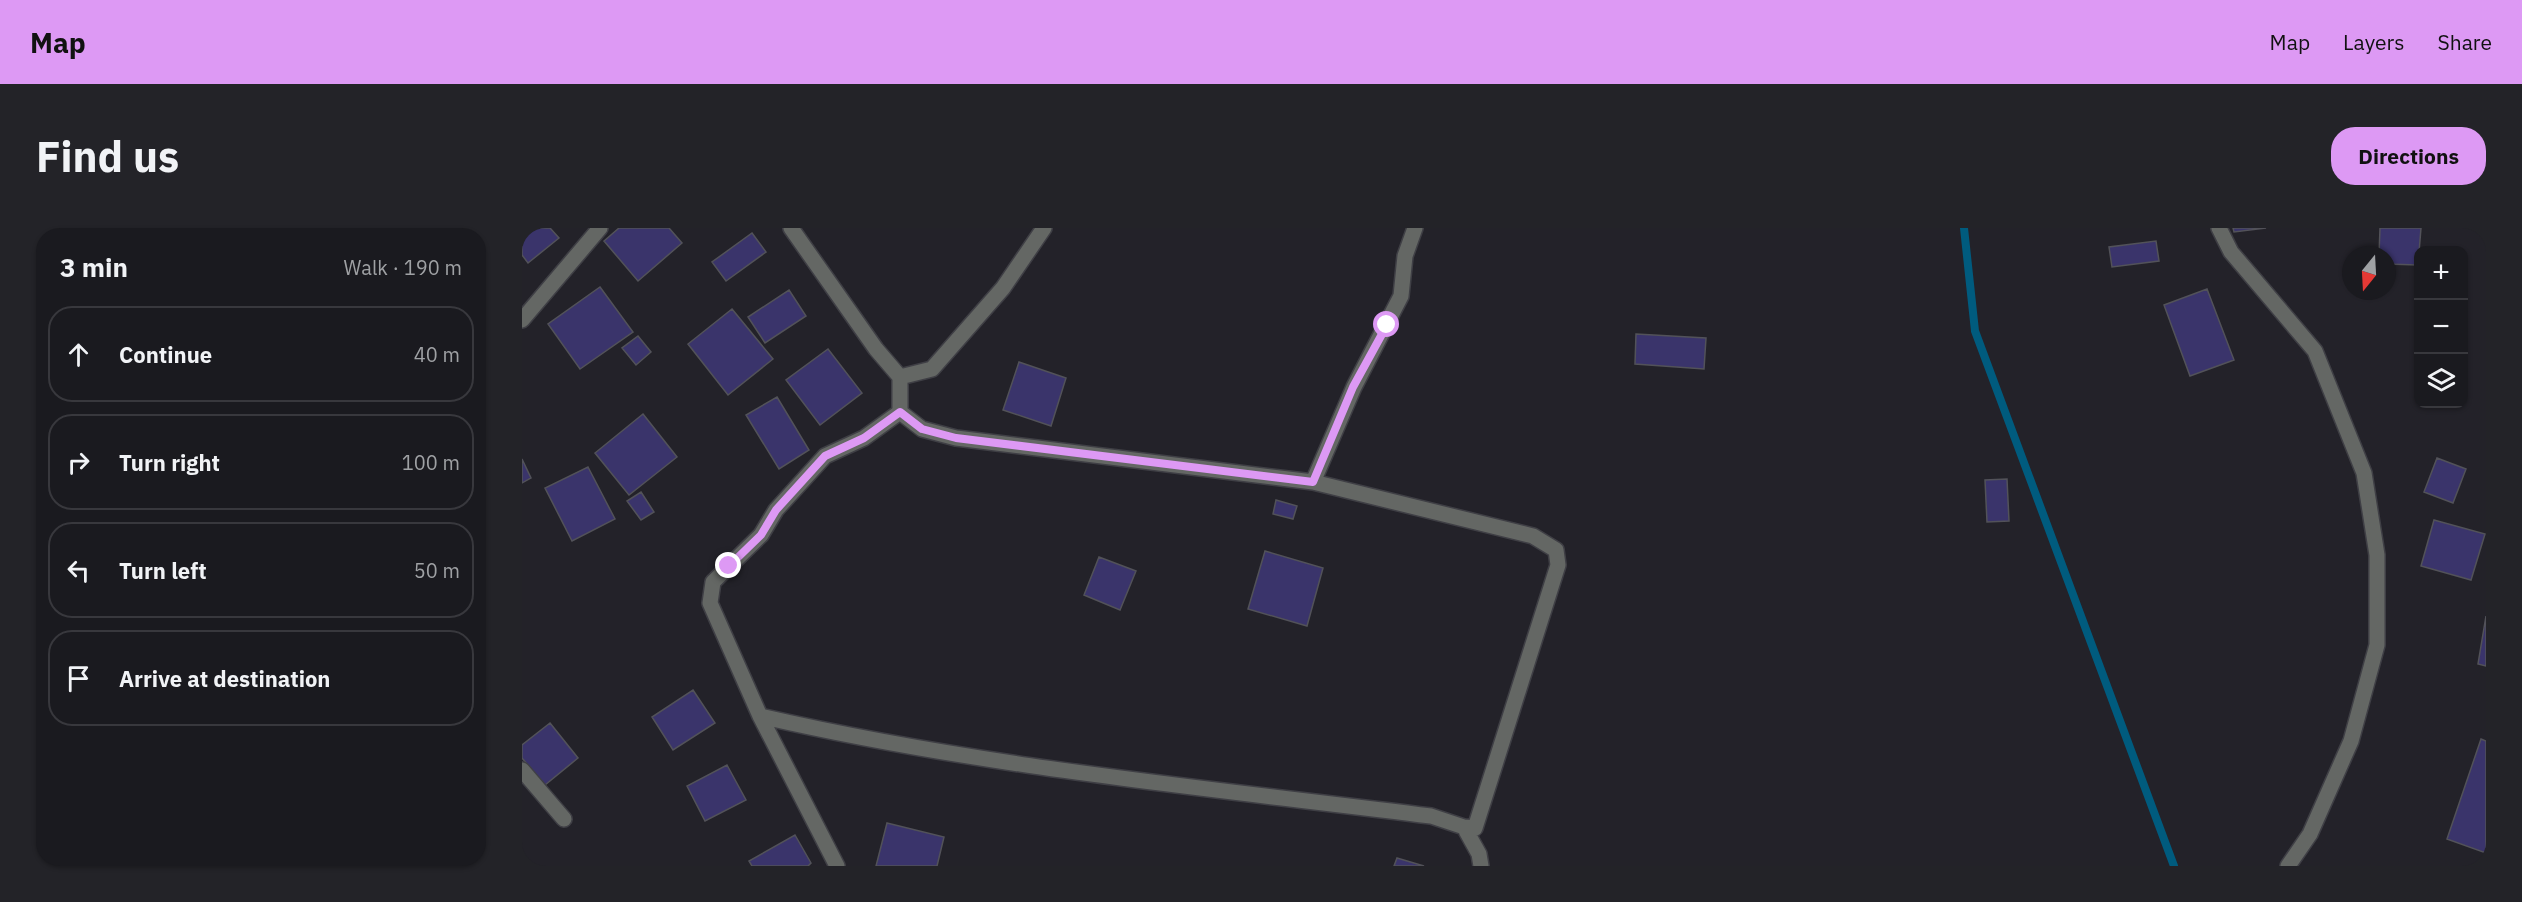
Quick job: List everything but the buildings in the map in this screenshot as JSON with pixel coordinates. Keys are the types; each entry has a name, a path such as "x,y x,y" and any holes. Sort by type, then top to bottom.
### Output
{"street":[{"path":"522,320 600,228"},
{"path":"791,228 876,349 900,377 900,412"},
{"path":"900,377 932,369 1003,288 1044,228"},
{"path":"1313,482 1353,387 1401,296 1405,256 1415,228"},
{"path":"2219,228 2231,252 2315,351 2364,473 2377,555 2377,645 2351,741 2310,834 2288,866"},
{"path":"900,412 922,429 956,438 1313,482 1533,536 1556,550 1558,565 1463,825"},
{"path":"837,866 760,716 710,603 713,582 761,535 776,510 825,456 864,438 900,412"},
{"path":"760,716 835,733 976,758 1431,816 1463,825 1479,854 1481,866"},
{"path":"522,770 564,819"}],"waterway":[{"path":"1964,228 1975,331 2174,866"}],"route":[{"path":"729,566 761,535 776,510 803,483 825,456 864,438 900,412 922,429 956,438 1313,482 1353,387 1387,325"}]}
